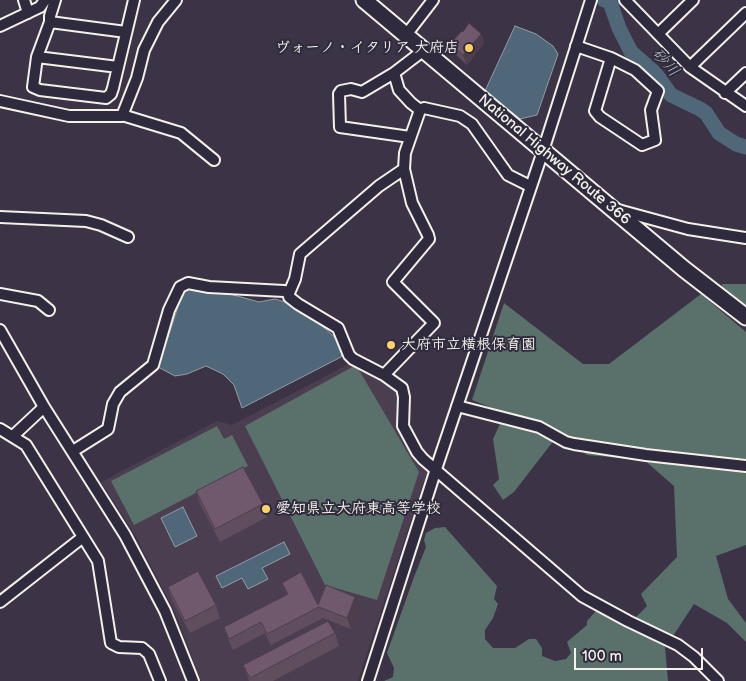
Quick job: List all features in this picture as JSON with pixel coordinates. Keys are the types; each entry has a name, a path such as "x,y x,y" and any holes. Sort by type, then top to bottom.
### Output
{"highway":[{"name":"National Highway Route 366","path":"364,0 684,269 746,317"}],"street":[{"path":"24,0 28,13"},
{"path":"0,26 28,13 40,6 45,0"},
{"path":"55,0 50,22 37,57 32,84 35,89 40,90 106,98 111,94 134,0"},
{"path":"122,115 137,78 144,50 158,22 176,0"},
{"path":"406,35 434,0"},
{"path":"624,0 690,67 746,106"},
{"path":"658,34 693,0"},
{"path":"368,681 436,469 543,151 590,2"},
{"path":"690,67 746,13"},
{"path":"50,22 126,32"},
{"path":"576,46 611,58 635,70 658,91 651,110 655,140 642,145 600,117 595,111 611,58"},
{"path":"410,137 340,127 339,94 340,91 351,89 362,92 394,73 424,50"},
{"path":"37,57 118,68"},
{"path":"394,73 399,90 420,110"},
{"path":"725,93 746,73"},
{"path":"0,101 69,116 122,115 181,133 214,160"},
{"path":"420,110 424,108 460,116 472,124 508,175 530,186"},
{"path":"384,376 434,323 393,282 428,239 428,235 412,203 404,169 404,153 420,110"},
{"path":"288,293 295,279 300,254 379,186 404,169"},
{"path":"614,209 680,227 746,238"},
{"path":"0,217 86,222 100,225 128,237"},
{"path":"73,451 108,429 113,404 120,392 153,365 172,303 177,290 184,284 288,293"},
{"path":"288,293 289,297 298,304 338,328 349,355 353,359 402,388 404,397 403,426 416,452 582,596 678,645 718,681"},
{"path":"0,294 38,301 49,310"},
{"path":"0,330 44,407 125,535 161,602 193,681"},
{"path":"457,406 539,427 566,442 574,444 646,455 746,466"},
{"path":"13,436 44,407"},
{"path":"0,429 26,445 98,561 111,644 119,647 142,648 149,654 160,681"},
{"path":"0,602 83,537"}],"shaded area":[{"name":"愛知県立大府東高等学校","path":"353,362 394,384 401,397 400,426 428,469 358,681 201,681 176,615 135,535 101,482 217,421 232,425"}],"green space":[{"path":"722,284 746,284 746,310 722,289"},
{"path":"701,294 746,332 746,545 716,556 728,599 746,623 746,642 727,623 694,604 673,636 635,618 647,606 641,594 677,557 674,486 644,460 587,455 558,435 514,492 503,500 493,485 499,479 493,439 505,413 472,400 504,303 583,364 609,364"},
{"path":"356,365 419,472 377,600 325,585 245,426"},
{"path":"217,426 224,439 232,435 248,466 134,525 111,481"},
{"path":"445,527 497,586 494,599 498,604 493,618 485,630 485,639 493,648 515,648 529,639 536,639 542,648 542,656 555,661 566,659 571,653 567,642 587,625 587,621 595,612 599,611 657,640 665,647 668,681 384,681 393,677 394,668 387,653 426,547 424,540 426,533 435,528"}],"water":[{"path":"515,26 536,34 553,46 558,54 537,115 520,119 485,91"},
{"path":"188,288 219,291 259,302 275,299 297,306 320,322 339,341 343,352 341,357 242,408 234,385 223,374 206,366 187,374 175,376 158,367 183,292"},
{"path":"183,507 197,536 175,547 161,518"},
{"path":"284,542 290,554 262,568 268,579 248,589 242,578 222,588 216,576"}],"building":[{"path":"469,23 481,34 463,55 450,44 463,32"},
{"path":"243,467 263,504 215,529 196,491"},
{"path":"198,571 216,605 185,621 168,587"},
{"path":"301,572 318,605 326,585 355,597 347,618 319,607 267,634 261,622 229,639 224,627 288,594 282,583"},
{"path":"328,621 335,633 250,678 243,665"}],"waterway":[{"name":"砂川","path":"604,0 610,2 619,28 631,52 656,74 671,95 706,113 719,133 736,144 746,147"}],"place":[{"name":"ヴォーノ・イタリア 大府店","path":"469,48"},
{"name":"大府市立横根保育園","path":"391,345"},
{"name":"愛知県立大府東高等学校","path":"266,509"}]}
